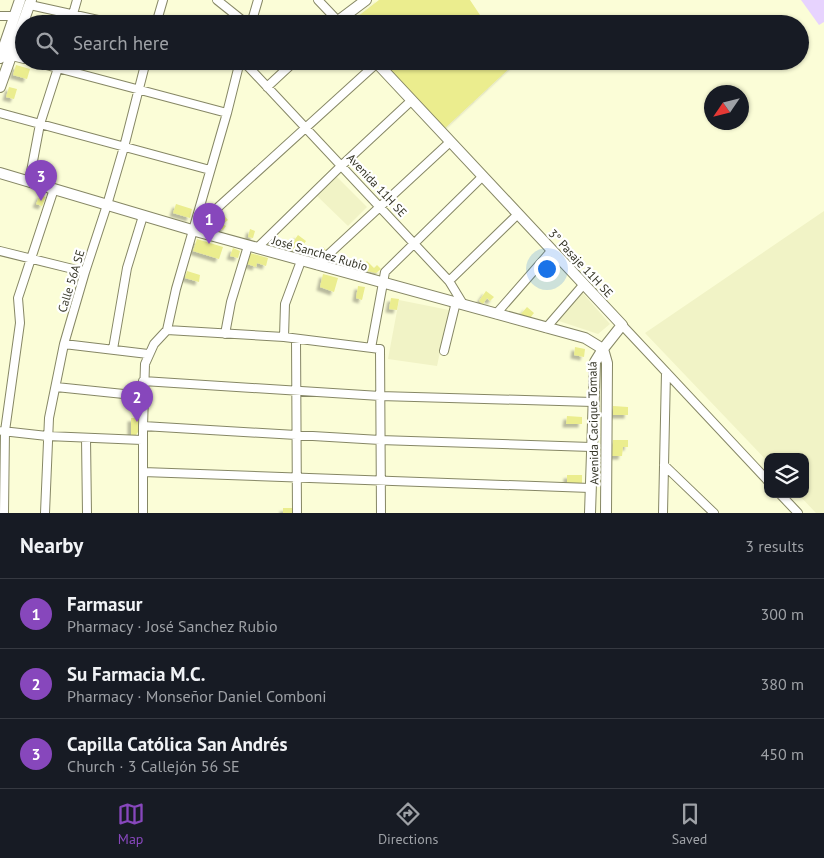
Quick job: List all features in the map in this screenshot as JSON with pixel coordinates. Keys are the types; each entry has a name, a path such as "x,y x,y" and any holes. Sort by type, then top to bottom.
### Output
{"main road":[{"path":"0,58 20,0"},
{"path":"347,15 366,0"},
{"path":"26,15 31,2"},
{"path":"0,87 15,47"},
{"name":"3° Pasaje 11H SE","path":"384,70 622,325"},
{"name":"José Sanchez Rubio","path":"0,173 382,284 460,303 586,338 602,349"},
{"path":"602,349 622,325"},
{"name":"Avenida Cacique Tomalá","path":"590,513 595,362 602,349"},
{"name":"Avenida Cacique Tomalá","path":"602,349 607,362 606,513"}],"street":[{"path":"73,14 77,0"},
{"path":"159,15 163,0"},
{"path":"217,0 237,15"},
{"path":"252,15 258,0"},
{"path":"318,0 330,15"},
{"path":"31,2 77,15"},
{"path":"0,16 14,16"},
{"path":"29,182 40,124 57,70"},
{"path":"65,70 227,113"},
{"name":"Calle 56A SE","path":"45,513 47,436 64,344 124,147 144,70"},
{"path":"143,513 142,426 144,380 148,354 154,344 167,330 192,230 239,70"},
{"name":"Avenida 11H SE","path":"251,70 449,281 460,303"},
{"path":"267,87 285,70"},
{"path":"192,230 367,70"},
{"path":"226,334 231,302 252,247 412,100"},
{"path":"0,113 210,170"},
{"path":"317,265 450,142"},
{"path":"370,348 385,272 483,176"},
{"path":"4,513 3,431 20,323 18,298 54,189"},
{"path":"449,281 518,214"},
{"path":"113,349 127,268 143,216"},
{"path":"496,314 552,250"},
{"path":"0,251 85,272"},
{"path":"284,337 285,304 302,261"},
{"path":"546,328 584,284"},
{"path":"444,352 460,303"},
{"name":"3° Pasaje 11H SE","path":"622,325 764,477"},
{"path":"167,330 284,337 380,349 381,513"},
{"path":"296,339 297,513"},
{"path":"64,344 148,354"},
{"path":"663,513 666,372"},
{"path":"144,380 380,396 593,402"},
{"path":"56,387 143,396"},
{"path":"142,426 380,440 591,447"},
{"path":"3,431 47,436 142,440"},
{"path":"86,438 87,513"},
{"path":"664,465 714,513"},
{"path":"143,472 590,488"},
{"path":"784,498 798,513"}],"shaded area":[{"path":"801,0 824,0 824,22 819,25"},
{"path":"336,176 367,207 348,226 315,194"},
{"path":"824,211 824,513 816,513 802,498 809,498 809,453 764,453 764,458 645,333"},
{"path":"581,291 610,324 598,334 556,320"},
{"path":"399,300 449,310 437,366 388,359"}],"building":[{"path":"379,0 470,0 480,15 360,15"},
{"path":"15,68 15,70 30,70 27,79 13,75"},
{"path":"389,70 508,70 444,129"},
{"path":"9,87 17,89 14,99 6,97"},
{"path":"40,195 46,197 42,206 36,204"},
{"path":"176,204 192,209 190,218 173,213"},
{"path":"222,213 228,220 223,224 226,226 223,230 212,225 213,221"},
{"path":"250,229 255,231 253,238 248,237"},
{"path":"298,235 306,241 298,252 288,249"},
{"path":"197,239 223,247 219,259 193,251"},
{"path":"323,247 326,250 319,258 315,257"},
{"path":"233,248 240,251 238,258 230,256"},
{"path":"250,253 268,258 266,266 257,263 256,267 247,264"},
{"path":"367,261 374,268 377,265 381,269 376,273 358,269"},
{"path":"187,271 200,275 199,282 185,278"},
{"path":"323,274 338,278 334,292 320,287"},
{"path":"358,286 365,287 362,300 356,298"},
{"path":"486,291 494,297 490,301 487,298 483,304 479,301"},
{"path":"391,298 399,299 397,310 389,309"},
{"path":"527,307 534,313 530,318 521,314"},
{"path":"575,347 585,349 584,357 574,355"},
{"path":"613,406 628,407 628,415 613,415"},
{"path":"567,416 582,417 582,424 566,424"},
{"path":"131,418 139,418 136,435 131,435"},
{"path":"613,440 628,440 628,447 623,447 622,456 612,456"},
{"path":"567,475 582,475 582,483 567,483"},
{"path":"283,508 293,508 293,513 283,513"}],"place":[{"name":"Capilla Católica San Andrés","path":"41,201"},
{"name":"Farmasur","path":"209,244"},
{"name":"Su Farmacia M.C.","path":"137,422"}]}
